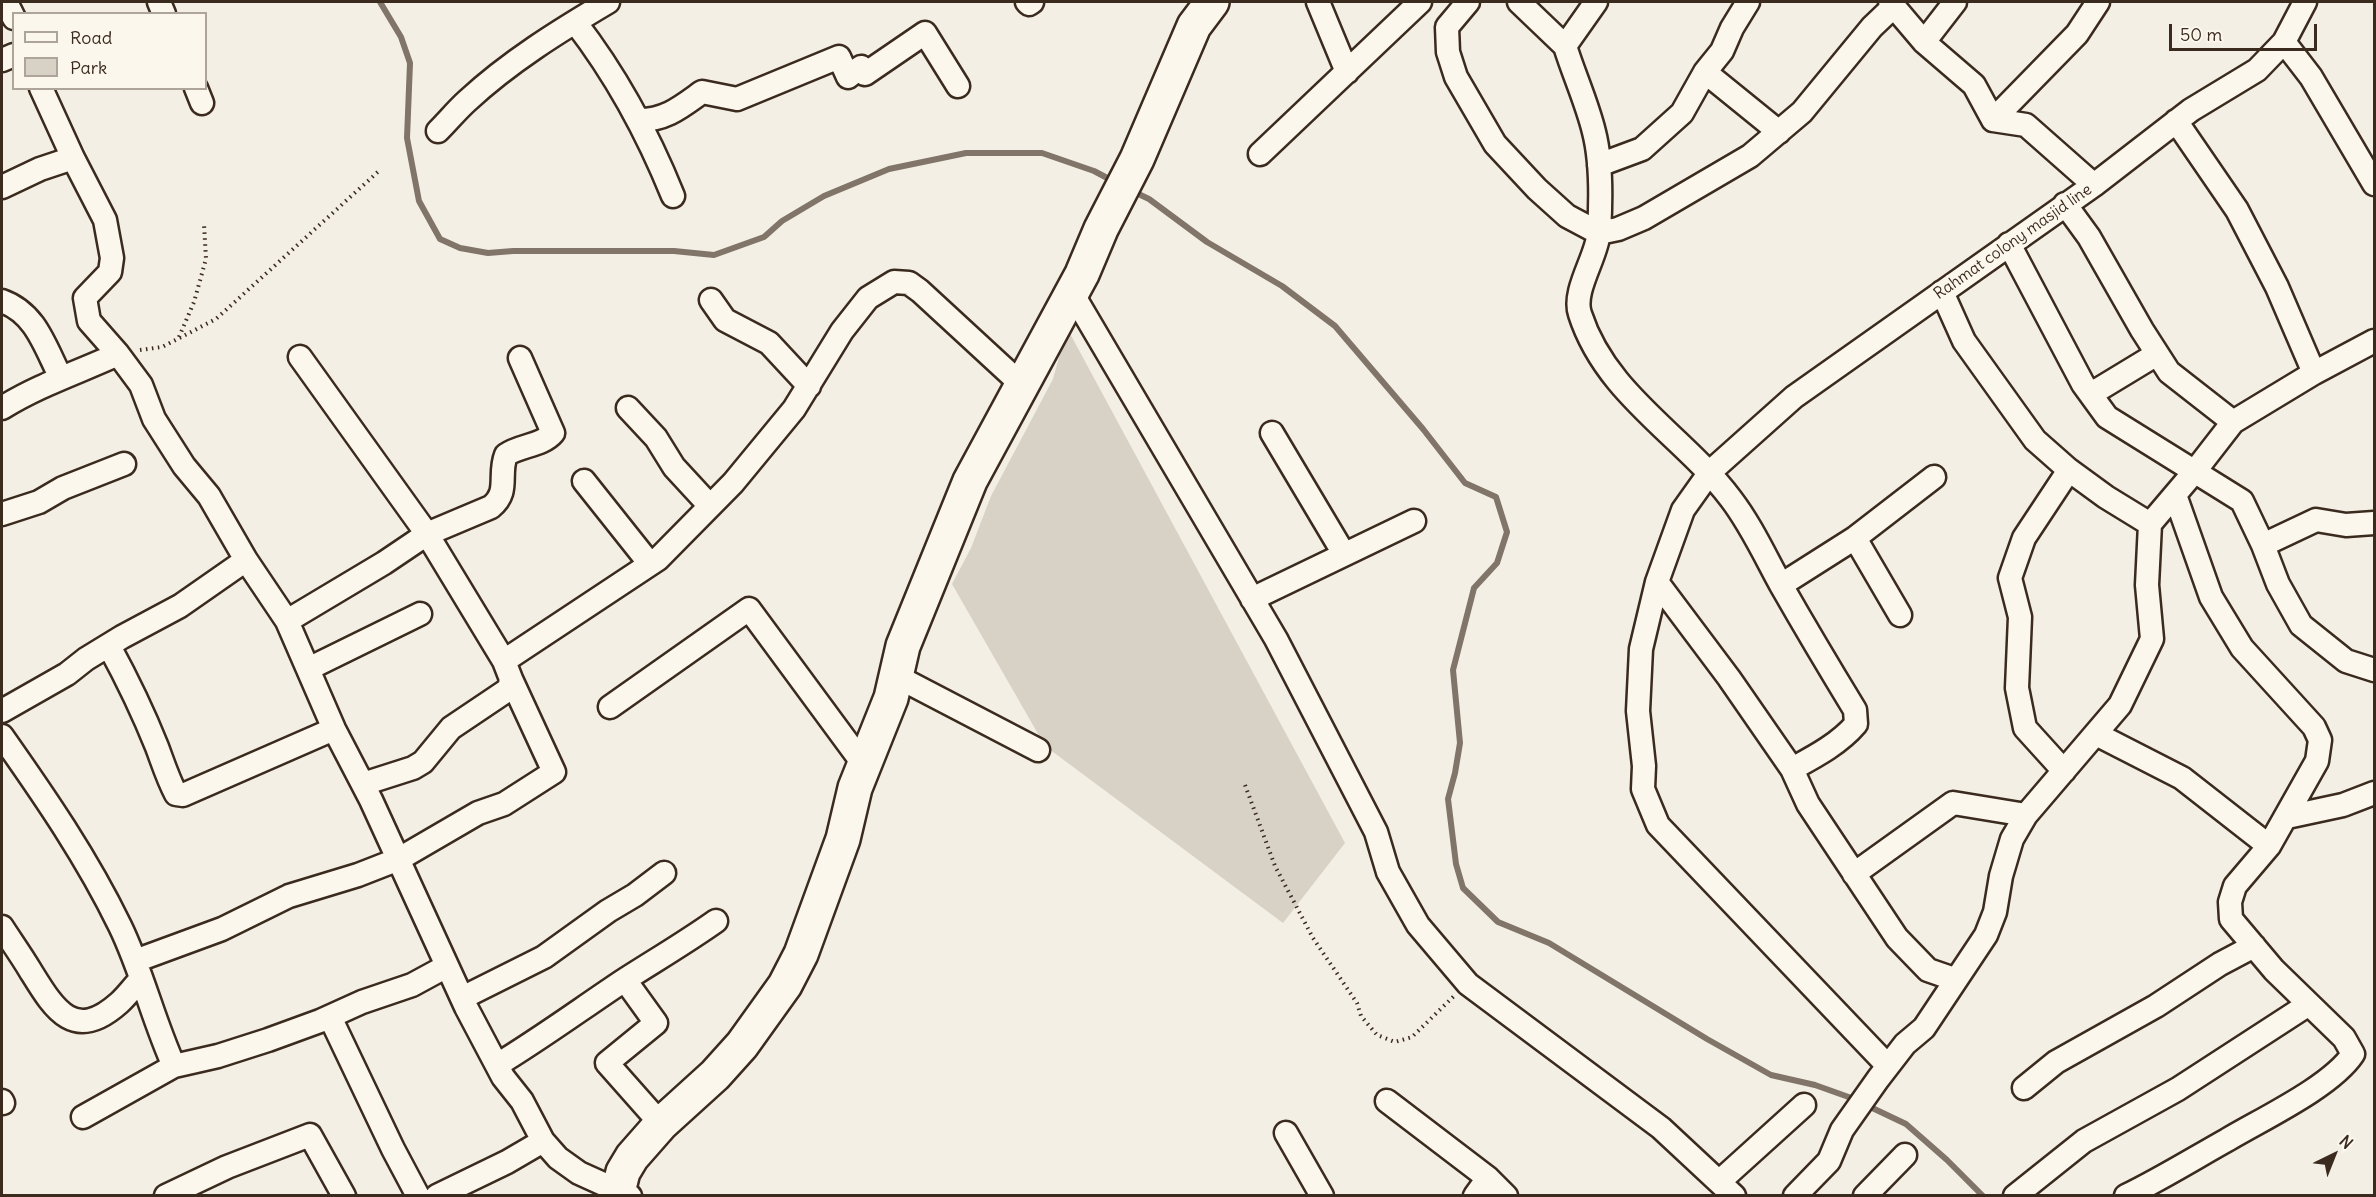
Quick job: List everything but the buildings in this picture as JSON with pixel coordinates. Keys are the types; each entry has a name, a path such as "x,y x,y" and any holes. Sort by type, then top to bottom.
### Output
{"street":[{"path":"438,131 467,101 542,42 608,2"},
{"path":"1027,2 1029,4 1032,2"},
{"path":"42,90 105,220 112,258 110,272 85,298 88,321 118,354 141,386 154,419 184,466 208,496 286,621 334,729 399,859 462,998 503,1077 522,1101 543,1141 558,1158 579,1173 621,1193 623,1172 632,1157 661,1124 715,1075 742,1045 785,985 814,921 843,839 864,765 891,698 903,646 970,481 1082,274 1101,229 1137,159 1194,26 1212,2"},
{"path":"1318,2 1347,72"},
{"path":"1260,154 1420,2"},
{"path":"1468,2 1447,27 1448,52 1456,77 1467,97 1494,144 1513,165 1567,216 1599,233 1618,229 1644,218 1750,156 1802,112 1892,4 1924,42 1974,85 1993,120"},
{"path":"1519,2 1565,46 1594,132 1599,165 1599,233 1591,266 1578,298 1579,312 1587,333 1603,363 1629,395 1710,472 1754,532 1781,585 1855,710 1856,724 1849,732 1819,754 1792,769"},
{"path":"1565,46 1596,2"},
{"path":"1599,165 1642,149 1682,113 1705,72 1722,51 1732,28 1748,2"},
{"path":"1924,42 1955,2"},
{"path":"1993,120 2077,34 2098,2"},
{"name":"Rahmat colony masjid line","path":"1883,1072 1658,825 1643,789 1644,766 1638,711 1638,680 1646,622 1657,582 1683,510 1710,472 1794,397 2094,185 2191,110 2257,70 2284,42 2303,2"},
{"path":"575,22 591,43 639,120 673,196"},
{"path":"639,120 657,120 679,109 702,92 737,99 839,57 848,77 861,67 865,74 925,33 958,86"},
{"path":"2284,42 2311,77 2374,184"},
{"path":"1705,72 1779,132"},
{"path":"1993,120 2026,125 2094,185"},
{"path":"2176,121 2237,210 2277,287 2314,373"},
{"path":"2,187 40,169 73,158"},
{"path":"2066,204 2089,237 2169,372 2233,422"},
{"path":"2009,244 2091,394 2107,417 2242,501 2278,584 2301,625 2346,661 2374,670"},
{"path":"507,670 650,564 733,483 794,409 842,331 868,298 894,282 909,283 921,291 1022,385"},
{"path":"1071,291 1276,639 1376,832 1388,872 1403,900 1418,925 1467,984 1661,1128 1727,1188 1804,1105"},
{"path":"1942,292 1964,341 2035,440 2069,470 2106,497 2150,524"},
{"path":"711,300 725,320 769,343 809,386"},
{"path":"2,301 16,306 32,321 61,378"},
{"path":"1795,1196 1829,1161 1842,1130 1905,1044 1924,1028 1986,934 1995,912 2001,876 2012,839 2026,815 2120,705 2152,639 2147,585 2150,524 2233,422 2314,373 2374,341"},
{"path":"2,408 21,396 118,354"},
{"path":"2091,394 2157,354"},
{"path":"2,927 46,997 58,1011 70,1019 84,1021 101,1015 118,1004 138,970 289,896 358,875 399,859 478,813 504,804 554,772 507,670 427,534 300,357"},
{"path":"286,621 384,563 427,534 490,507 499,500 503,487 502,464 506,455 519,448 548,439 553,433 520,358"},
{"path":"628,408 656,438 674,467 710,506"},
{"path":"1272,433 1344,555"},
{"path":"2,514 39,502 63,488 124,464"},
{"path":"2064,771 2025,728 2017,688 2020,617 2010,578 2024,538 2069,470"},
{"path":"1781,585 1855,538 1934,477"},
{"path":"584,481 650,564"},
{"path":"2126,1196 2164,1178 2279,1112 2347,1063 2353,1054 2350,1045 2274,970 2232,919 2230,902 2235,886 2269,846 2287,817 2317,760 2320,740 2314,727 2242,648 2211,597 2175,495"},
{"path":"2263,545 2316,520 2346,525 2374,523"},
{"path":"1252,599 1414,521"},
{"path":"1855,538 1900,615"},
{"path":"2,711 33,695 109,646 180,606 246,560"},
{"path":"1657,582 1729,678 1792,769 1808,804 1897,938 1929,970 1954,980"},
{"path":"610,707 749,609 864,765"},
{"path":"309,669 420,614"},
{"path":"109,646 132,689 166,775 176,794 183,795 334,729"},
{"path":"363,784 413,768 423,762 451,728 509,689 507,670"},
{"path":"896,676 1038,750"},
{"path":"2096,734 2182,778 2269,846"},
{"path":"2,736 80,853 120,927 138,970 152,1015 174,1066"},
{"path":"2287,817 2343,805 2374,794"},
{"path":"1854,874 1953,803 2026,815"},
{"path":"462,998 544,957 664,873"},
{"path":"497,1065 716,921"},
{"path":"2024,1088 2056,1062 2254,946"},
{"path":"83,1117 174,1066 218,1056 268,1040 330,1017 362,1002 412,985 447,966"},
{"path":"625,980 656,1023 607,1063 661,1124"},
{"path":"2016,1194 2084,1141 2178,1089 2309,1004"},
{"path":"330,1017 418,1196"},
{"path":"1388,1101 1481,1187 1506,1196"},
{"path":"1286,1133 1322,1196"},
{"path":"166,1196 227,1167 310,1135 344,1196"},
{"path":"437,1196 507,1162 543,1141"},
{"path":"1865,1196 1905,1155"}],"path":[{"path":"118,354 162,347 216,319 380,170"},
{"path":"178,338 194,302 206,259 204,224"},
{"path":"1245,785 1275,866 1308,928 1357,1003 1361,1016 1377,1035 1395,1042 1412,1037 1467,984"}],"green space":[{"path":"1067,328 1345,843 1283,923 1045,746 952,584 971,548 991,496 1053,379"}],"waterway":[{"path":"380,2 401,37 410,63 407,138 419,201 440,239 460,248 488,253 674,251 714,255 764,237 782,221 824,196 889,169 966,153 1042,153 1094,171 1113,181"},
{"path":"1130,190 1149,199 1207,242 1282,286 1335,326 1423,429 1465,483 1496,497 1507,532 1497,563 1474,588 1453,670 1460,743 1448,799 1456,864 1463,888 1498,922 1549,943 1771,1075 1815,1085 1857,1100"},
{"path":"1866,1105 1906,1124 1983,1196"}]}
